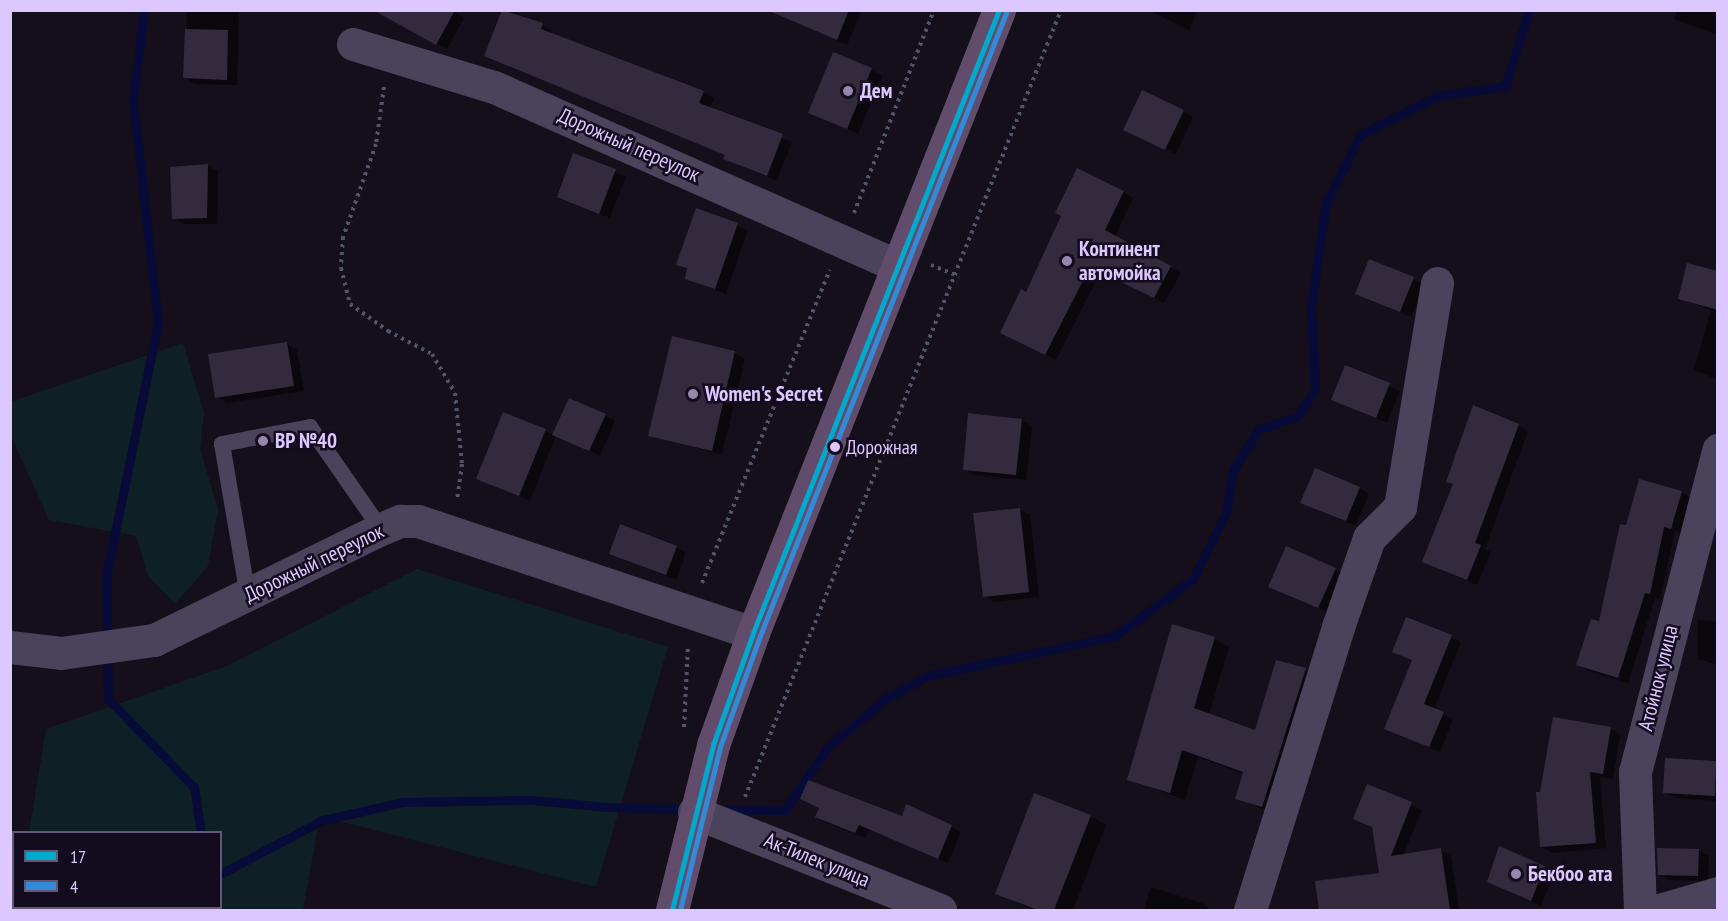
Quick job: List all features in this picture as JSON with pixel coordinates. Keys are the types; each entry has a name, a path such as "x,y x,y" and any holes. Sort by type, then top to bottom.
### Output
{"main road":[{"path":"672,910 694,812 753,633 999,10"}],"street":[{"name":"Дорожный переулок","path":"353,44 494,87 898,266"},
{"path":"1250,910 1338,627 1370,538 1400,507 1437,283"},
{"name":"Атойнок улица","path":"1641,910 1635,772 1718,450"},
{"name":"Дорожный переулок","path":"10,647 61,653 154,640 400,521 418,521 753,633"},
{"name":"Ак-Тилек улица","path":"694,812 735,826 939,910"},
{"path":"1659,910 1718,893"}],"lane":[{"path":"249,596 222,444 310,427 381,529"}],"path":[{"path":"683,736 690,612 843,241 934,10"},
{"path":"735,826 758,758 1061,10"},
{"path":"389,55 376,144 343,237 341,268 350,304 388,331 432,354 455,393 462,464 453,533"}],"shaded area":[{"path":"183,343 204,413 200,449 218,509 208,566 175,604 148,576 136,536 49,520 11,436 10,402"},
{"path":"417,569 668,647 596,887 320,816 303,910 15,910 222,909 222,831 29,831 46,729 227,666"}],"building":[{"path":"373,10 455,10 436,45"},
{"path":"502,10 543,23 541,29 704,91 699,103 783,134 767,176 723,159 725,155 484,56"},
{"path":"767,10 849,10 837,40"},
{"path":"185,29 228,30 227,80 183,78"},
{"path":"833,52 872,68 847,129 808,113"},
{"path":"1142,90 1184,110 1165,150 1123,130"},
{"path":"573,153 616,169 599,214 557,197"},
{"path":"208,164 207,218 172,219 170,167"},
{"path":"1077,168 1124,191 1105,230 1171,266 1154,298 1090,267 1045,355 1000,333 1021,289 1026,292 1061,216 1055,213"},
{"path":"696,208 738,223 715,289 685,279 687,268 676,265"},
{"path":"1369,259 1414,277 1400,312 1355,294"},
{"path":"1687,263 1718,271 1718,310 1678,299"},
{"path":"672,336 735,351 712,451 648,436"},
{"path":"287,342 294,386 215,398 208,354"},
{"path":"1345,365 1390,383 1376,418 1331,400"},
{"path":"569,398 606,414 589,451 552,435"},
{"path":"1473,405 1519,424 1475,543 1481,545 1467,580 1422,562 1453,484 1446,482"},
{"path":"503,412 546,429 519,496 476,479"},
{"path":"968,413 1022,419 1016,475 963,470"},
{"path":"1315,468 1360,487 1346,521 1300,503"},
{"path":"1639,479 1682,491 1671,529 1664,527 1650,594 1645,593 1618,678 1576,665 1591,619 1599,621 1620,524 1626,525"},
{"path":"1020,508 1029,592 983,597 973,513"},
{"path":"620,524 677,546 666,575 609,554"},
{"path":"1286,546 1336,568 1318,608 1268,587"},
{"path":"1406,617 1452,635 1424,704 1444,712 1429,747 1384,729 1412,660 1392,652"},
{"path":"1172,624 1215,637 1194,708 1255,730 1276,660 1306,668 1262,807 1235,799 1243,772 1182,750 1170,793 1127,780"},
{"path":"1553,717 1611,727 1603,774 1590,772 1596,843 1540,847 1536,792 1540,792"},
{"path":"1665,758 1716,761 1715,796 1663,793"},
{"path":"808,780 902,816 906,804 952,825 938,859 859,825 855,833 815,817 819,808 800,799"},
{"path":"1367,784 1412,802 1391,856 1441,848 1450,910 1319,910 1315,881 1379,873 1372,827 1353,819"},
{"path":"1034,793 1091,815 1054,910 1038,910 995,894"},
{"name":"Бекбоо ата","path":"1499,846 1545,866 1531,901 1487,882"},
{"path":"1657,848 1699,849 1698,876 1658,875"}],"waterway":[{"path":"144,10 133,100 158,323 106,576 108,699 194,787 201,831"},
{"path":"721,809 785,810 828,747 885,699 927,676 1115,636 1193,579 1226,513 1233,470 1259,429 1298,416 1315,389 1311,307 1326,203 1360,135 1438,96 1505,86 1529,10"},
{"path":"222,873 323,820 402,802 532,800 608,807 690,809"}],"transit line":[{"name":"17","path":"672,910 713,745 753,633 999,10"},
{"name":"4","path":"680,910 720,747 760,636 1006,13"}],"place":[{"name":"Дем","path":"848,91"},
{"name":"Континент автомойка","path":"1067,261"},
{"name":"Women's Secret","path":"693,394"},
{"name":"BP №40","path":"263,441"},
{"name":"Дорожная","path":"835,447"},
{"name":"Бекбоо ата","path":"1516,874"}]}
